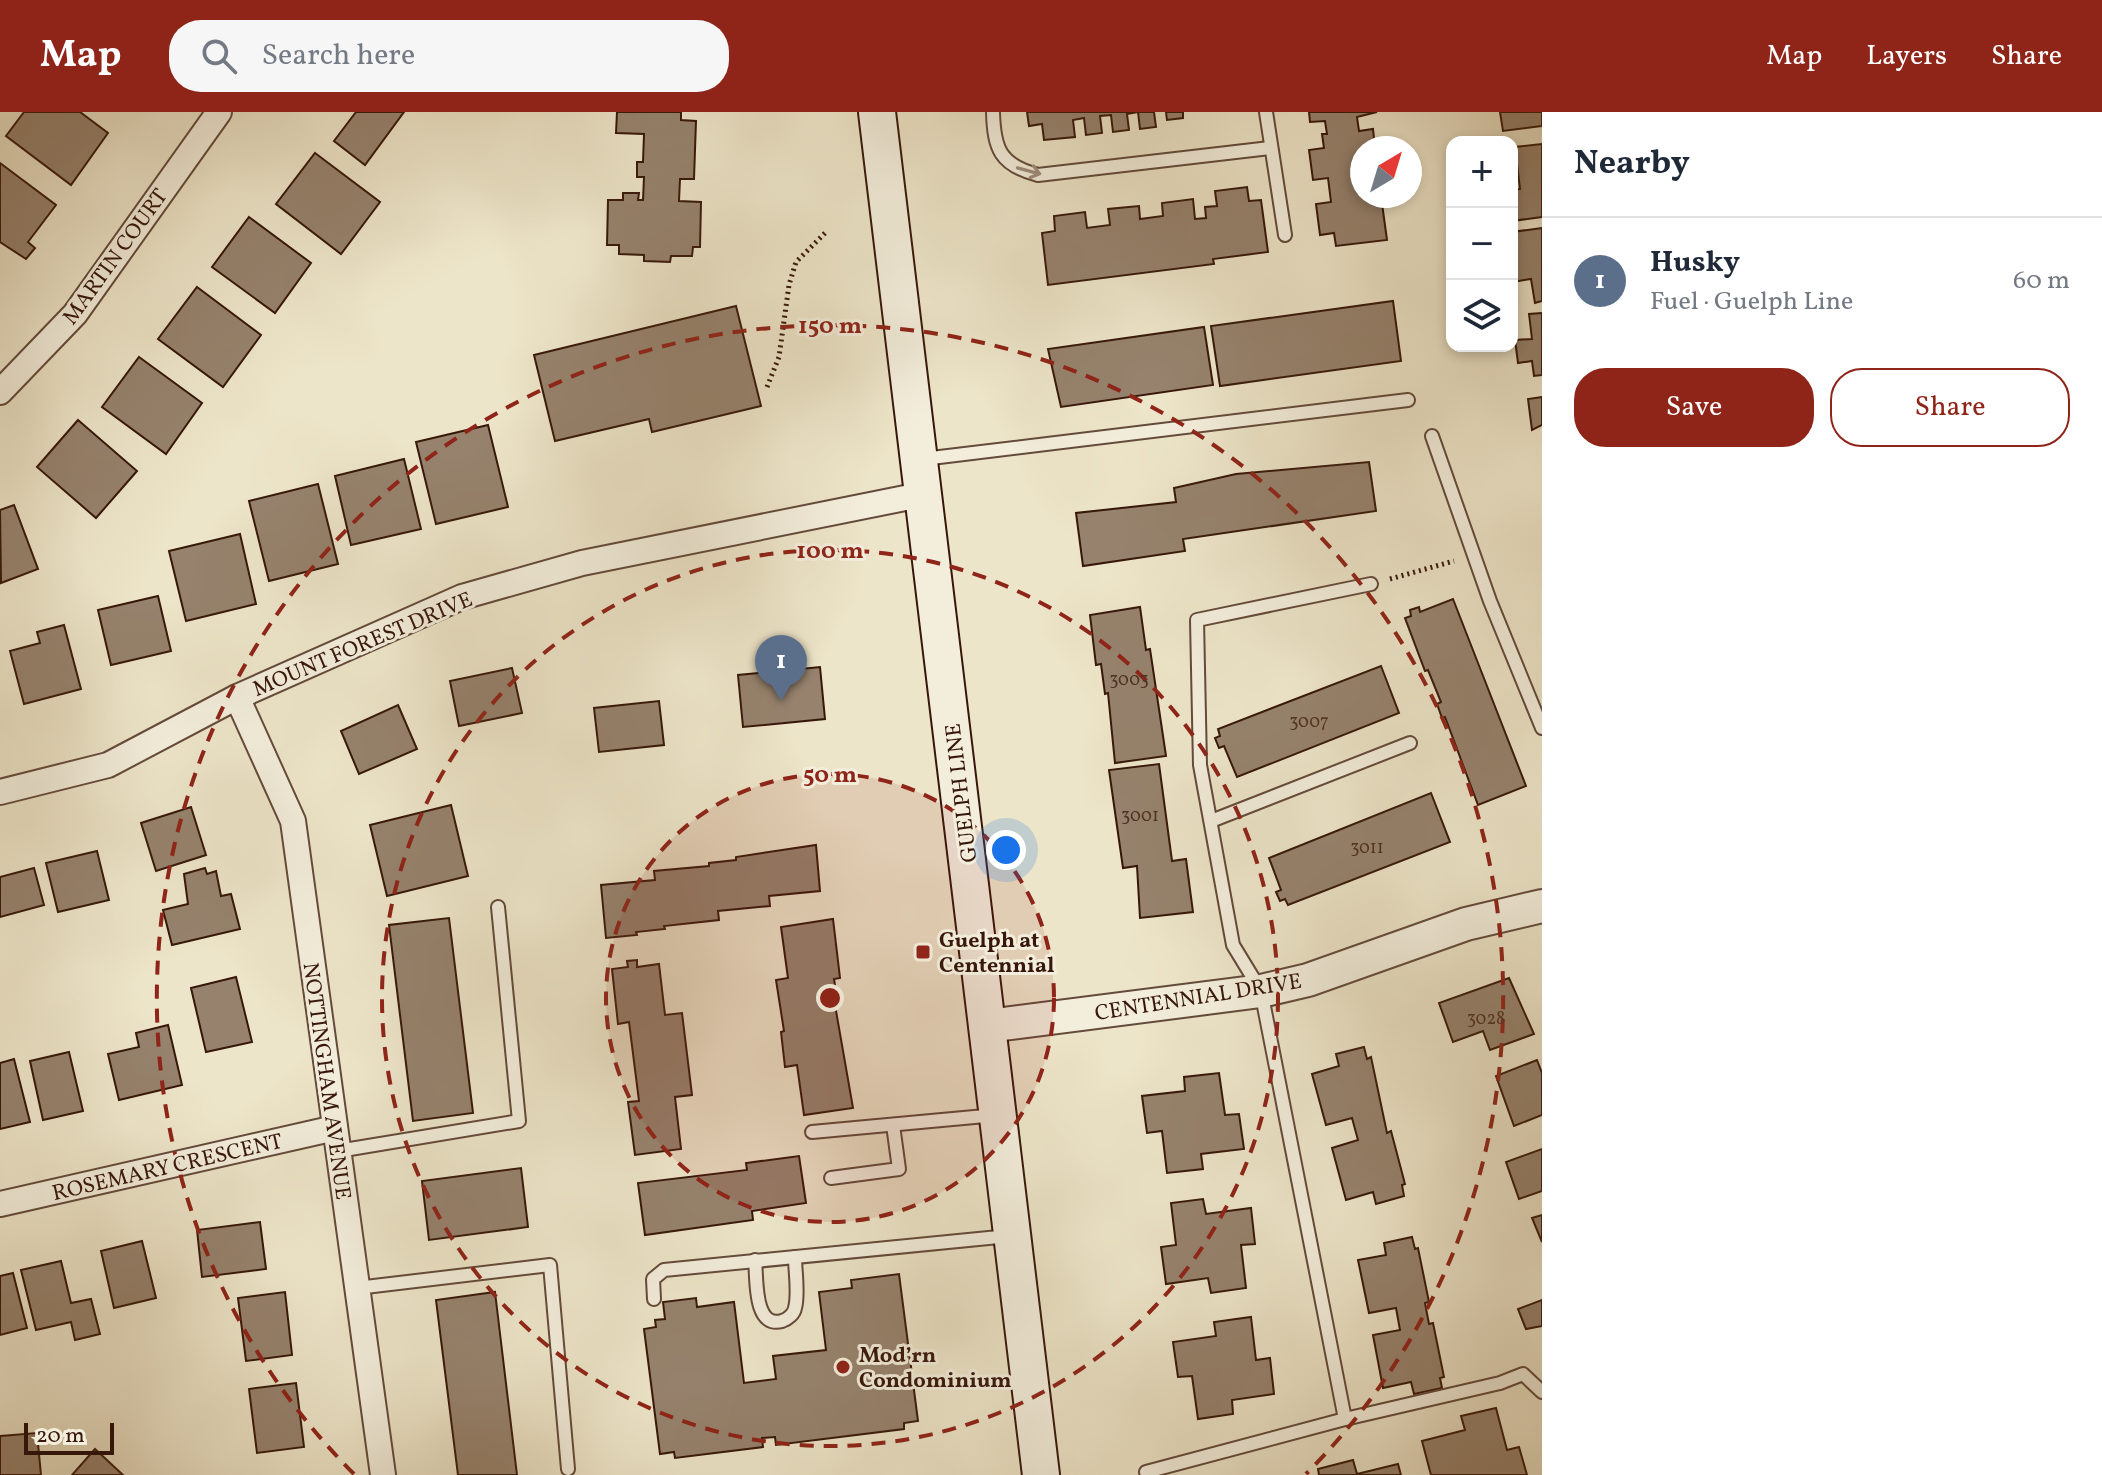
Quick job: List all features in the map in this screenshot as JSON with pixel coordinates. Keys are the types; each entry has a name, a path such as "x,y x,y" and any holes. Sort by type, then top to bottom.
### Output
{"main road":[{"name":"GUELPH LINE","path":"877,112 1041,1475"}],"street":[{"name":"MARTIN COURT","path":"0,392 75,314 219,112"},
{"name":"MOUNT FOREST DRIVE","path":"0,792 108,765 237,697 462,597 582,563 923,477"},
{"name":"NOTTINGHAM AVENUE","path":"237,697 293,821 383,1475"},
{"name":"CENTENNIAL DRIVE","path":"987,1026 1261,991 1308,980 1466,924 1542,906"},
{"name":"ROSEMARY CRESCENT","path":"0,1204 336,1140"}],"lane":[{"path":"993,112 994,142 1006,160 1020,170 1038,175 1270,148"},
{"path":"1266,112 1285,235"},
{"path":"923,477 1408,400"},
{"path":"1432,436 1474,555 1542,728"},
{"path":"1345,1419 1261,991 1233,945 1200,765 1197,620 1371,584"},
{"path":"1211,821 1410,743"},
{"path":"336,1140 519,1121 498,907"},
{"path":"812,1132 997,1115"},
{"path":"831,1178 899,1169 893,1125"},
{"path":"654,1299 653,1279 664,1270 1012,1235"},
{"path":"755,1260 760,1309 768,1320 777,1322 790,1316 795,1308 795,1257"},
{"path":"357,1288 550,1265 568,1469"},
{"path":"1146,1472 1345,1419 1500,1383 1523,1374 1542,1392"}],"path":[{"path":"767,387 779,357 789,285 796,262 826,232"},
{"path":"1371,584 1474,555"}],"building":[{"path":"24,112 80,112 108,133 71,185 6,136"},
{"path":"356,112 404,112 365,165 334,141"},
{"path":"617,112 681,112 681,120 696,121 694,179 680,179 679,201 701,202 700,247 693,247 692,256 671,256 670,262 644,261 644,255 619,254 619,245 607,245 608,200 623,200 623,193 639,193 638,200 643,200 644,177 637,177 637,162 643,162 644,134 616,133"},
{"path":"1027,112 1138,112 1127,114 1129,130 1113,132 1111,115 1100,116 1102,133 1086,135 1084,118 1073,120 1075,137 1044,140 1042,124 1029,126"},
{"path":"1138,112 1154,112 1156,127 1140,129"},
{"path":"1166,112 1183,112 1183,118 1167,120"},
{"path":"1309,112 1377,112 1357,117 1359,131 1373,129 1374,136 1350,136 1350,208 1383,208 1387,240 1336,246 1334,233 1320,235 1316,204 1331,202 1328,178 1313,180 1309,150 1324,148 1322,134 1327,134 1325,121 1310,122"},
{"path":"1500,112 1542,112 1542,126 1503,131"},
{"path":"1542,144 1542,217 1518,220 1518,147"},
{"path":"315,153 380,202 341,254 276,204"},
{"path":"0,163 56,205 28,242 35,248 26,259 0,242"},
{"path":"1247,187 1249,201 1261,200 1268,252 1213,259 1214,264 1048,285 1042,233 1055,231 1054,216 1085,212 1087,228 1110,225 1108,209 1139,206 1140,219 1163,216 1162,203 1193,199 1195,219 1206,218 1205,207 1217,206 1215,191"},
{"path":"249,217 311,263 275,313 212,267"},
{"path":"1542,228 1542,301 1535,303 1531,279 1518,281 1518,231"},
{"path":"197,287 261,335 223,387 158,339"},
{"path":"1393,301 1401,361 1220,386 1211,326"},
{"path":"736,306 761,406 652,432 649,419 555,441 534,355"},
{"path":"1542,313 1542,375 1534,376 1532,361 1518,363 1518,340 1532,339 1529,314"},
{"path":"1204,327 1213,385 1061,407 1048,349"},
{"path":"139,357 202,403 166,454 102,407"},
{"path":"1542,397 1542,425 1532,430 1528,399"},
{"path":"78,420 137,471 96,518 37,467"},
{"path":"488,425 508,507 436,524 416,442"},
{"path":"404,459 421,529 351,545 335,476"},
{"path":"1369,462 1376,511 1183,539 1185,551 1083,566 1076,513 1176,502 1174,488 1236,474"},
{"path":"318,484 338,564 269,581 249,501"},
{"path":"14,505 38,569 1,583 0,510"},
{"path":"240,534 256,604 186,621 169,551"},
{"path":"158,596 171,651 111,665 98,610"},
{"path":"1453,599 1526,786 1478,805 1445,717 1442,718 1437,704 1441,702 1428,670 1425,671 1405,618 1411,616 1410,610 1419,607 1420,612"},
{"path":"1140,607 1146,650 1150,649 1166,756 1115,763 1108,693 1105,694 1101,664 1096,665 1090,615"},
{"path":"64,625 81,689 24,704 10,651 40,643 37,632"},
{"path":"1381,666 1399,713 1237,777 1224,746 1219,748 1215,738 1220,736 1218,729"},
{"path":"820,667 825,719 743,727 738,675"},
{"path":"512,668 522,713 459,726 450,681"},
{"path":"659,701 664,745 599,752 594,708"},
{"path":"398,705 417,749 359,774 341,731"},
{"path":"1159,764 1172,861 1186,859 1193,912 1140,918 1137,866 1123,868 1109,770"},
{"path":"1431,793 1450,842 1288,905 1285,899 1280,901 1276,892 1281,890 1269,858"},
{"path":"451,805 468,876 387,896 370,825"},
{"path":"191,807 206,855 156,871 141,823"},
{"path":"816,845 820,891 769,896 770,906 718,911 719,920 664,926 665,929 636,932 637,935 606,938 601,885 655,880 654,871 709,866 709,863 736,860 736,857"},
{"path":"97,851 109,900 58,912 46,863"},
{"path":"34,868 44,905 0,917 0,877"},
{"path":"205,868 207,874 216,871 221,896 231,894 240,929 172,945 163,910 188,904 184,874"},
{"path":"449,918 473,1113 413,1121 389,925"},
{"path":"833,919 840,978 834,979 838,1004 835,1005 853,1108 804,1115 797,1065 785,1067 781,1032 784,1031 776,980 788,978 781,927"},
{"path":"637,960 637,967 659,964 665,1015 682,1013 692,1095 675,1097 681,1149 635,1155 628,1102 639,1101 629,1022 618,1024 612,969 628,967 627,961"},
{"path":"236,977 252,1042 206,1052 191,988"},
{"path":"1509,978 1534,1034 1490,1050 1483,1031 1453,1042 1439,1003"},
{"path":"168,1025 182,1085 119,1100 108,1054 139,1047 136,1033"},
{"path":"1364,1047 1367,1059 1371,1057 1387,1133 1391,1131 1405,1184 1402,1185 1404,1196 1376,1204 1373,1192 1346,1200 1332,1148 1358,1140 1352,1118 1326,1125 1312,1074 1339,1066 1336,1054"},
{"path":"69,1052 83,1111 43,1120 30,1061"},
{"path":"14,1059 30,1122 0,1129 0,1063"},
{"path":"1537,1060 1542,1073 1542,1115 1514,1126 1496,1076"},
{"path":"1219,1073 1225,1115 1239,1114 1244,1149 1201,1154 1203,1169 1167,1173 1162,1131 1147,1133 1142,1096 1185,1091 1184,1077"},
{"path":"1542,1149 1542,1191 1519,1199 1506,1162"},
{"path":"799,1156 806,1203 752,1211 753,1220 645,1235 638,1183 747,1170 746,1163"},
{"path":"521,1168 528,1227 429,1240 422,1181"},
{"path":"1203,1199 1206,1214 1251,1208 1255,1244 1241,1245 1246,1288 1211,1293 1208,1278 1166,1284 1161,1247 1176,1245 1171,1203"},
{"path":"1542,1215 1542,1242 1532,1218"},
{"path":"260,1222 266,1269 202,1277 197,1230"},
{"path":"1412,1237 1415,1249 1418,1248 1429,1302 1425,1303 1429,1324 1433,1323 1444,1377 1440,1378 1442,1388 1414,1394 1411,1382 1383,1388 1373,1335 1400,1330 1396,1308 1369,1313 1358,1260 1386,1255 1384,1243"},
{"path":"142,1241 156,1298 114,1308 101,1251"},
{"path":"61,1261 71,1303 91,1299 100,1334 75,1340 71,1322 36,1330 21,1270"},
{"path":"13,1273 27,1328 0,1335 0,1276"},
{"name":"Mod’rn Condominium","path":"899,1274 918,1421 904,1423 904,1429 776,1445 775,1437 762,1438 763,1447 675,1458 674,1452 660,1454 644,1329 656,1327 655,1320 665,1319 663,1302 696,1298 697,1307 734,1302 744,1383 776,1379 773,1356 826,1350 819,1292 852,1288 851,1280"},
{"path":"285,1292 292,1355 246,1361 238,1298"},
{"path":"495,1292 517,1475 458,1475 436,1300"},
{"path":"1542,1300 1542,1326 1526,1329 1518,1309"},
{"path":"1251,1317 1256,1360 1270,1358 1274,1394 1232,1400 1233,1414 1198,1419 1192,1376 1178,1377 1173,1342 1216,1336 1214,1322"},
{"path":"296,1383 304,1447 257,1453 249,1389"},
{"path":"1496,1408 1507,1450 1519,1447 1527,1475 1431,1475 1422,1441 1465,1430 1461,1416"},
{"path":"37,1433 41,1475 0,1475 0,1436"},
{"path":"95,1449 123,1475 72,1475"},
{"path":"1353,1460 1357,1474 1398,1464 1401,1475 1319,1475 1318,1469"}],"place":[{"name":"Husky","path":"781,701"},
{"name":"Guelph at Centennial","path":"923,952"},
{"name":"Mod’rn Condominium","path":"843,1367"}]}
